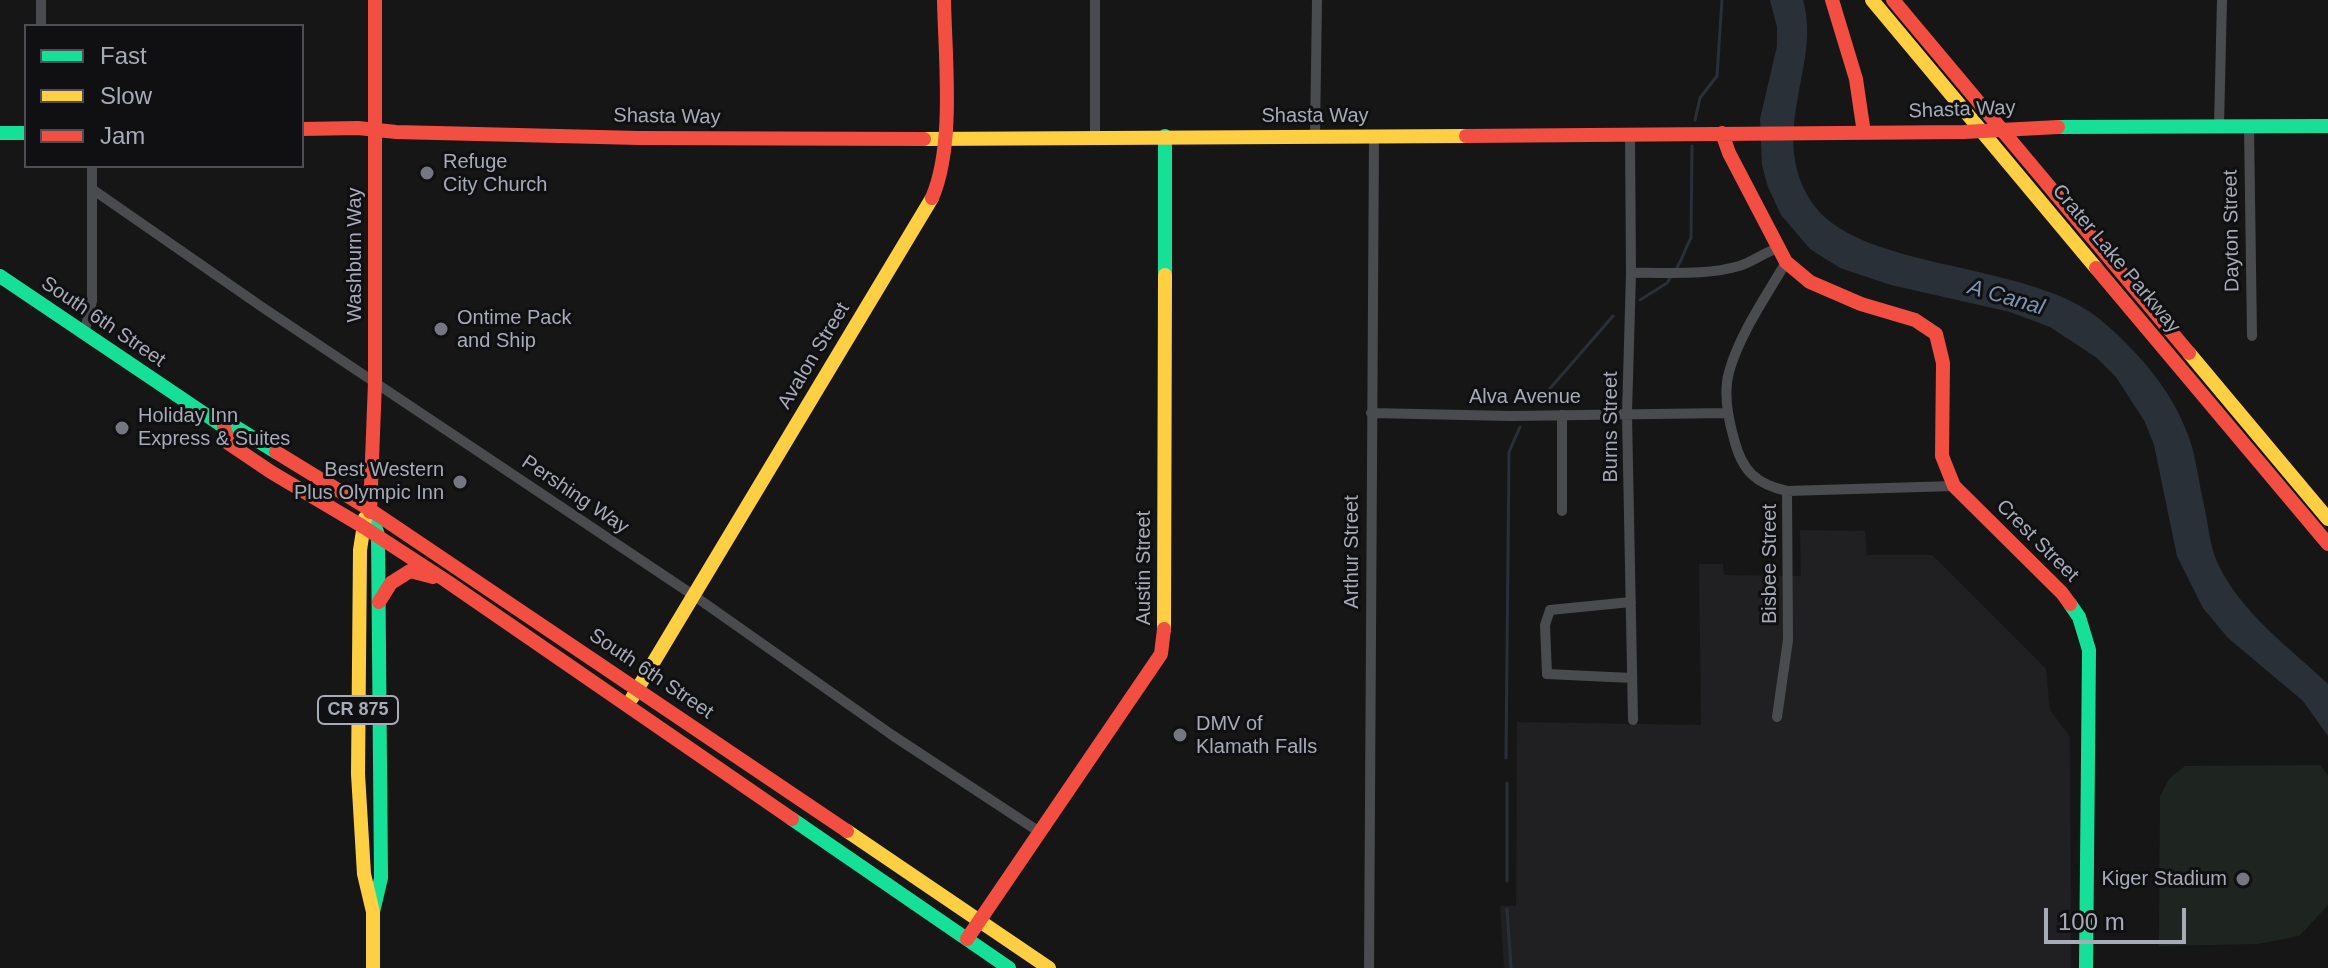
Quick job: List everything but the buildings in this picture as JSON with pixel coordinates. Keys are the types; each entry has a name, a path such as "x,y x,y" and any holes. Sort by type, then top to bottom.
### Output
{"main road":[{"name":"Washburn Way","path":"373,912 364,874 358,696 362,526 369,509 375,382 375,0"},
{"name":"Avalon Street","path":"628,706 934,195 942,173 944,139 944,0"},
{"path":"1832,0 1856,79 1864,133"},
{"name":"Crater Lake Parkway","path":"1872,0 2328,544"},
{"name":"Crater Lake Parkway","path":"1893,0 2328,519"},
{"name":"Shasta Way","path":"304,129 358,128 639,138 944,139 1758,134 2001,128 2328,126"},
{"path":"0,133 24,133"},
{"name":"Crest Street","path":"1722,133 1729,153 1786,262 1810,282 1861,304 1915,320 1936,334 1943,363 1942,456 1954,486 2062,593 2079,617 2089,650 2086,968"},
{"name":"Austin Street","path":"967,939 1161,654 1164,635 1165,136"},
{"name":"South 6th Street","path":"0,276 224,427 234,426 369,509 1049,968"},
{"name":"South 6th Street","path":"224,427 228,443 445,580 1009,968"},
{"name":"Washburn Way","path":"369,509 378,535 381,745 381,878 373,912 373,968"},
{"path":"378,603 391,583 410,571 445,580"},
{"path":"359,648 370,675 372,737 375,743 381,745"},
{"path":"358,696 366,697 367,749 381,794"},
{"path":"360,802 371,803 381,860"}],"street":[{"path":"41,0 41,24"},
{"path":"1095,0 1095,137"},
{"path":"1315,135 1317,0"},
{"path":"2219,126 2222,0"},
{"name":"Dayton Street","path":"2249,126 2252,336"},
{"name":"Burns Street","path":"1630,134 1631,273 1627,414 1633,720"},
{"name":"Arthur Street","path":"1369,968 1374,135"},
{"path":"84,334 92,301 92,168"},
{"name":"Pershing Way","path":"92,189 693,595 892,735 1038,831"},
{"path":"1631,273 1721,270 1743,265 1767,251 1779,248"},
{"name":"Bisbee Street","path":"1777,717 1788,640 1787,491 1769,487 1752,478 1736,450 1727,413 1728,374 1743,337 1786,262"},
{"name":"Alva Avenue","path":"1371,413 1727,413"},
{"path":"1562,415 1562,511"},
{"path":"1787,491 1954,486"},
{"path":"1631,602 1550,610 1545,625 1547,674 1632,678"}],"shaded area":[{"path":"1800,530 1865,531 1867,555 1932,555 2046,669 2050,710 2070,737 2071,968 1504,968 1500,906 1516,906 1517,722 1701,725 1699,564 1723,564 1724,575 1801,576"},
{"name":"Kiger Stadium","path":"2320,765 2328,776 2328,905 2299,936 2258,944 2159,946 2160,796 2169,779 2185,766"}],"water":[{"name":"A Canal","path":"1770,0 1803,0 1807,24 1806,49 1794,124 1794,150 1799,175 1811,201 1833,224 1864,241 2028,285 2066,299 2097,317 2125,342 2162,385 2181,418 2193,451 2213,549 2228,582 2267,629 2328,684 2328,736 2303,701 2228,638 2203,608 2177,556 2154,445 2145,422 2116,377 2097,358 2050,327 2010,312 1891,285 1840,268 1810,249 1781,215 1762,165 1760,119 1777,46 1777,27"}],"waterway":[{"path":"1695,120 1700,98 1717,76 1722,0"},
{"path":"1676,269 1691,238 1692,146"},
{"path":"1640,300 1667,283 1672,275"},
{"path":"1540,400 1613,316"},
{"path":"1506,758 1509,452 1520,427"},
{"path":"1507,783 1507,881"},
{"path":"1507,909 1511,968"}],"traffic: fast":[{"path":"2058,127 2328,126"},
{"path":"0,133 24,133"},
{"path":"1165,136 1165,275"},
{"path":"0,276 224,427 234,426 276,452"},
{"path":"370,512 378,535 381,878 373,912"},
{"path":"2070,604 2079,617 2089,650 2086,968"},
{"path":"792,819 1009,968"}],"traffic: slow":[{"path":"1872,0 2096,268"},
{"path":"924,139 1466,136"},
{"path":"632,698 932,198"},
{"path":"1164,629 1165,275"},
{"path":"2189,353 2328,519"},
{"path":"365,518 360,550 358,774 364,874 373,912 373,968"},
{"path":"847,831 1049,968"}],"traffic: jam":[{"path":"370,512 375,382 375,0"},
{"path":"932,198 944,153 946,127 944,0"},
{"path":"1832,0 1856,79 1864,133"},
{"path":"1893,0 2189,353"},
{"path":"1466,136 1964,132 2058,127"},
{"path":"304,129 358,128 396,132 639,138 924,139"},
{"path":"1722,133 1729,153 1786,262 1810,282 1861,304 1915,320 1936,334 1943,363 1942,456 1954,486 2070,604"},
{"path":"2096,268 2328,544"},
{"path":"224,427 228,443 362,526"},
{"path":"276,452 369,509"},
{"path":"369,509 847,831"},
{"path":"362,526 792,819"},
{"path":"379,602 391,583 410,571 433,577"},
{"path":"967,939 1161,654 1164,629"}],"place":[{"name":"Refuge City Church","path":"427,173"},
{"name":"Ontime Pack and Ship","path":"441,329"},
{"name":"Holiday Inn Express & Suites","path":"122,428"},
{"name":"Best Western Plus Olympic Inn","path":"460,482"},
{"name":"DMV of Klamath Falls","path":"1180,735"},
{"name":"Kiger Stadium","path":"2243,879"}]}
